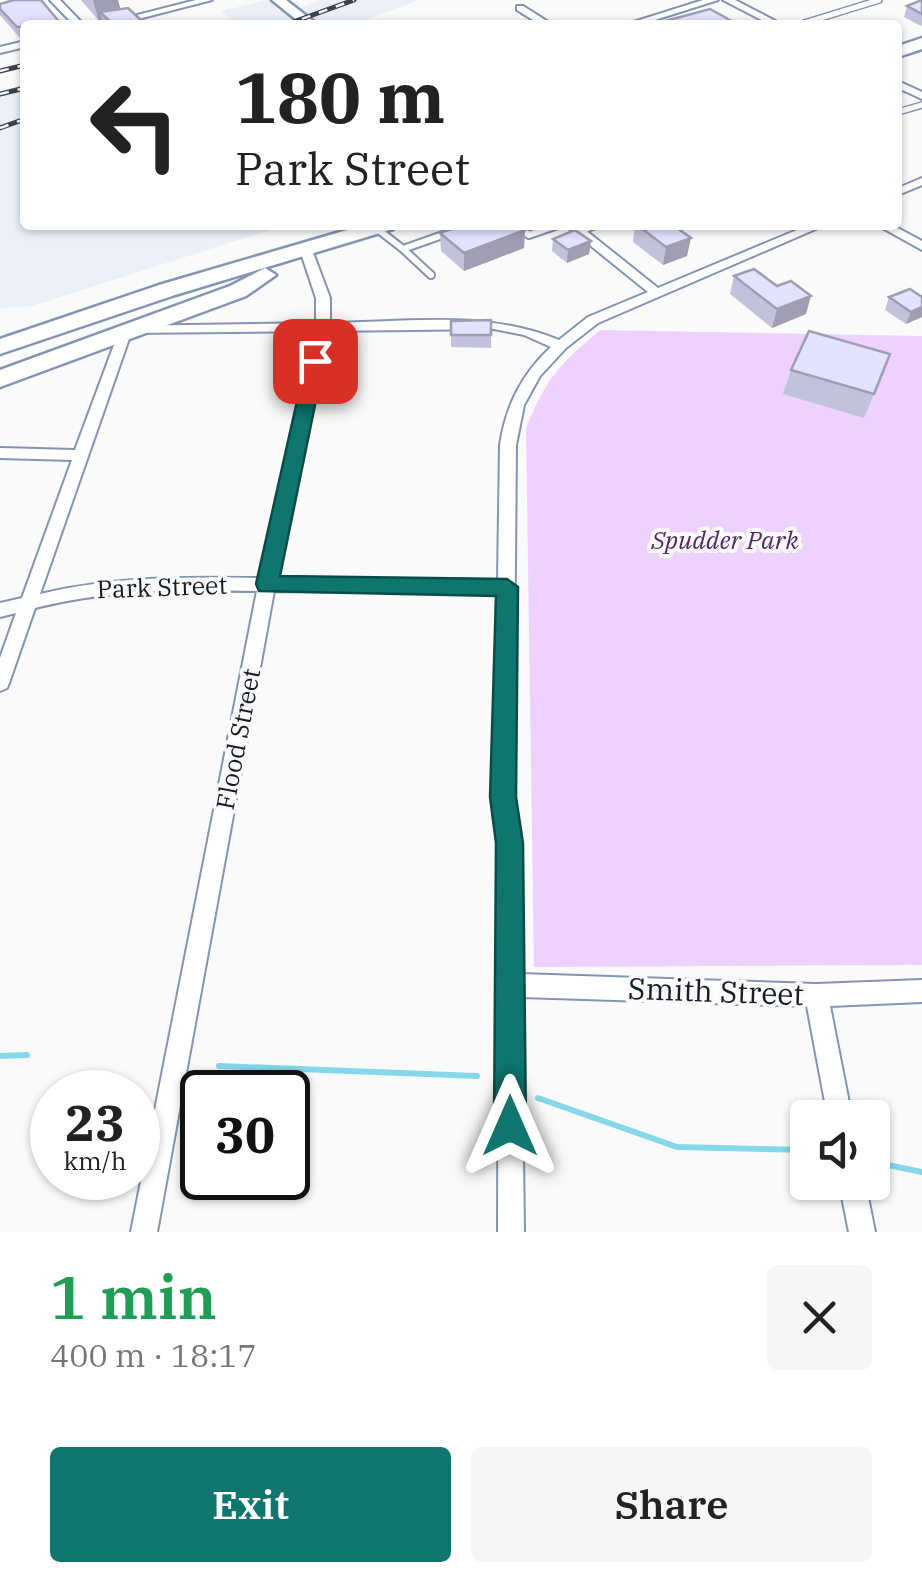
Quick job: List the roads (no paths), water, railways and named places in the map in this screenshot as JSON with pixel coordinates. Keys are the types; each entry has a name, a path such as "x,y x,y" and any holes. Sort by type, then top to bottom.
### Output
{"main road":[{"path":"0,346 166,290 371,230"},
{"path":"0,380 126,329 238,291 306,250"}],"street":[{"path":"55,0 74,20"},
{"path":"125,20 207,0"},
{"path":"278,0 304,20"},
{"path":"646,20 713,0"},
{"path":"728,0 768,20"},
{"path":"520,8 540,20"},
{"path":"578,230 657,292"},
{"path":"510,1232 510,843 503,797 509,424 524,384 559,346 593,320 807,230"},
{"path":"892,230 922,246"},
{"name":"Flood Street","path":"144,1232 267,584 323,324 324,298 306,250"},
{"path":"0,683 126,329 494,325 541,336 559,346"},
{"path":"0,453 81,454"},
{"name":"Park Street","path":"0,610 130,584 507,587"},
{"name":"Smith Street","path":"510,985 816,995 922,991"},
{"path":"816,995 836,1100"},
{"path":"856,1200 862,1232"}],"lane":[{"path":"814,20 879,0"},
{"path":"384,230 432,275"},
{"path":"402,250 457,230"},
{"path":"522,230 529,236 545,230"}],"waterway":[{"path":"0,1056 27,1055"},
{"path":"219,1066 477,1076"},
{"path":"538,1098 677,1147 790,1150"},
{"path":"890,1165 922,1172"}],"railway":[{"path":"299,20 354,0"},
{"path":"0,71 20,66"},
{"path":"0,94 20,89"},
{"path":"0,128 20,121"}],"park label":[{"name":"Spudder Park","path":"725,540"}]}
